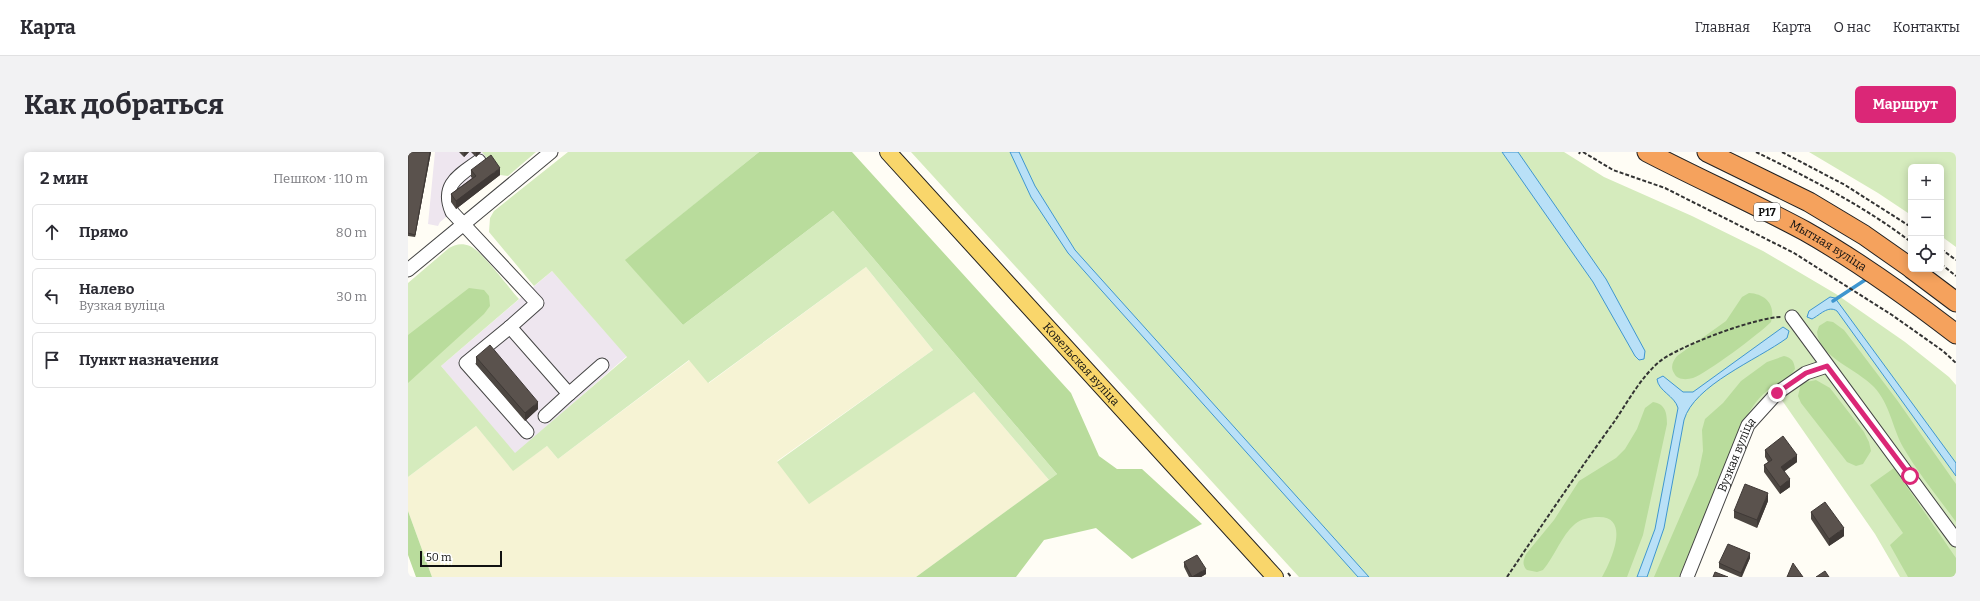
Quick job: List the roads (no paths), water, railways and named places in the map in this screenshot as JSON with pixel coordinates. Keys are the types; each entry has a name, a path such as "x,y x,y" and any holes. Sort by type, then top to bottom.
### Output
{"highway":[{"name":"Мытная вуліца","path":"1647,152 1804,231 1847,257 1956,334"},
{"name":"Р17","path":"1707,152 1809,202 1864,235 1908,266"},
{"name":"Р17","path":"1916,272 1956,302"}],"main road":[{"name":"Ковельская вуліца","path":"888,152 1275,577"}],"street":[{"path":"408,270 545,154"},
{"path":"479,161 453,180 448,203 452,212 537,303 466,363 526,432"},
{"path":"1792,318 1956,540"},
{"path":"510,327 569,394"},
{"path":"545,416 602,365"},
{"name":"Вузкая вуліца","path":"1687,577 1748,425 1777,393 1806,373 1827,366"}],"water":[{"path":"1010,152 1019,152 1035,186 1075,250 1369,577 1358,577 1068,253 1031,197"},
{"path":"1502,152 1518,152 1606,279 1645,351 1644,359 1639,360 1635,356 1593,282"},
{"path":"1830,297 1835,298 1956,463 1956,476 1837,311 1830,309 1812,319 1807,317 1809,311"},
{"path":"1783,327 1789,331 1787,338 1713,384 1690,407 1684,420 1664,528 1647,577 1637,577 1655,529 1678,408 1674,400 1660,387 1657,379 1663,376 1683,392 1693,392"}],"waterway":[{"path":"1833,301 1865,280"}]}
